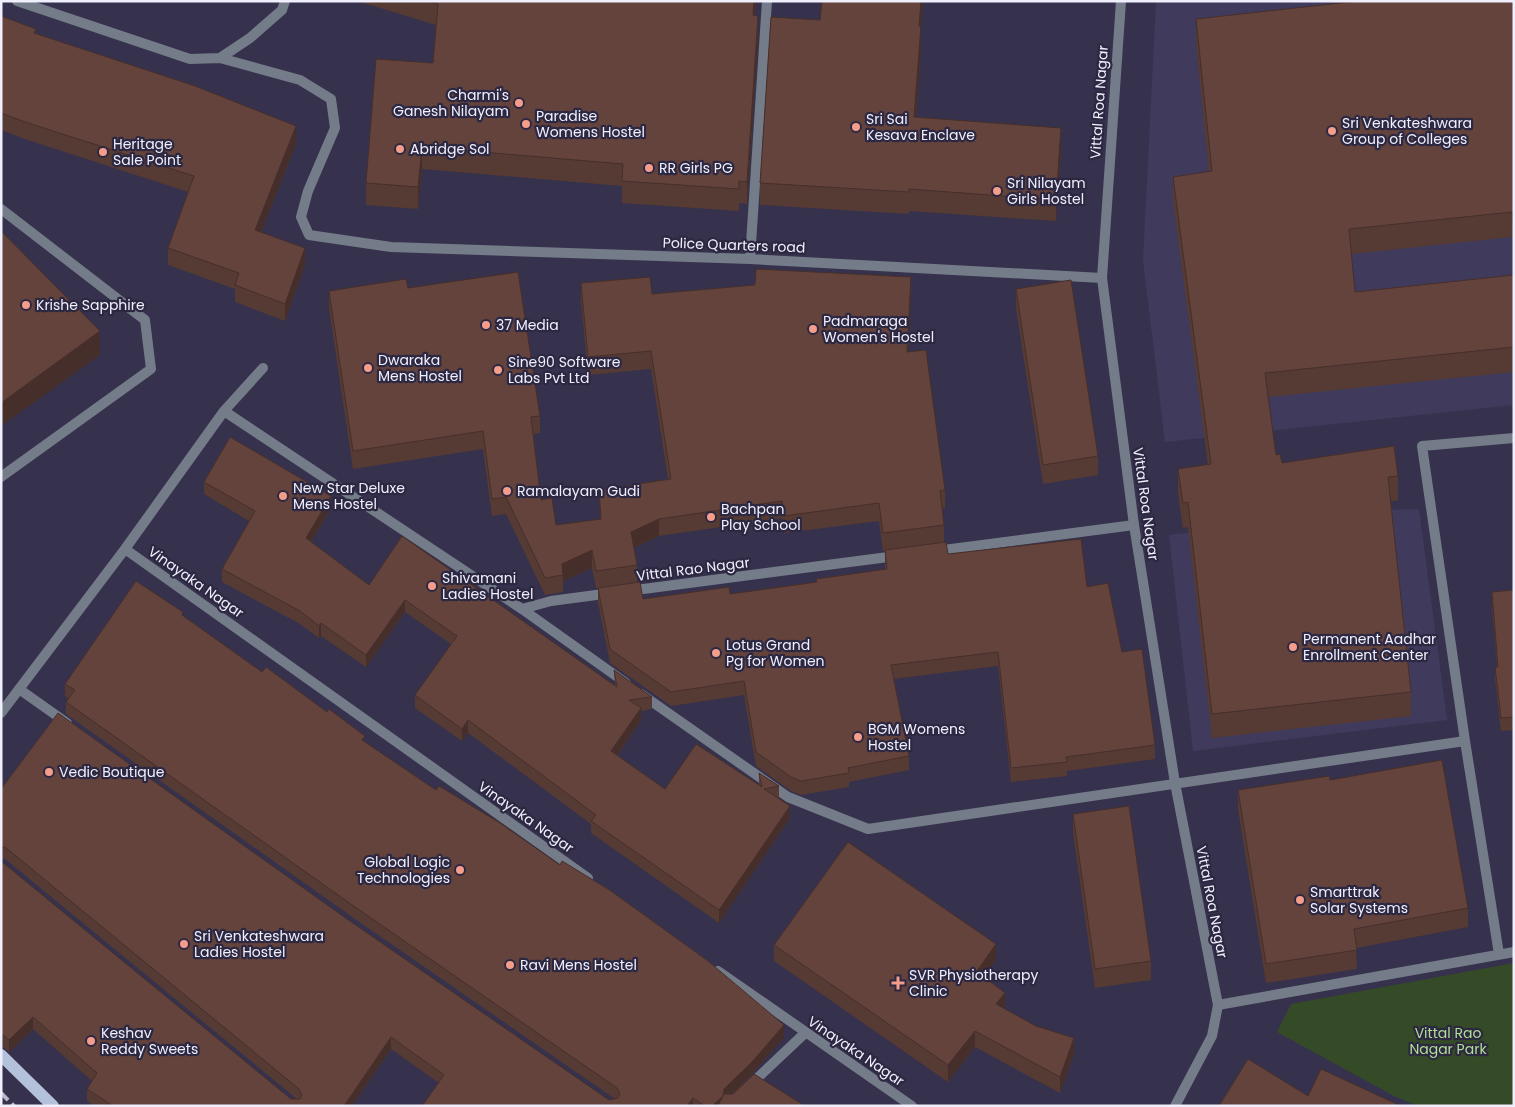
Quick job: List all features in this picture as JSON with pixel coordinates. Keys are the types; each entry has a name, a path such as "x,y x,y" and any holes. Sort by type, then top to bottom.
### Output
{"main road":[{"path":"1,1055 54,1106"}],"street":[{"path":"17,1 190,59 220,58 250,38 276,16 282,10 285,1"},
{"path":"750,259 767,1"},
{"name":"Vittal Roa Nagar","path":"1121,1 1102,278 1134,525 1175,783 1218,1005"},
{"name":"Police Quarters road","path":"220,58 300,80 331,99 335,128 308,191 300,217 309,235 391,247 750,259 1102,278"},
{"path":"1,209 145,320 151,369 1,477"},
{"path":"1,713 125,549 224,411 263,368"},
{"path":"224,411 522,609 788,797 868,829 1465,741"},
{"path":"1499,954 1465,741 1422,446 1514,438"},
{"path":"927,552 1134,525"},
{"name":"Vinayaka Nagar","path":"125,549 594,883"},
{"name":"Vittal Rao Nagar","path":"522,609 551,601 907,555"},
{"path":"19,689 75,730"},
{"path":"1175,1106 1212,1036 1218,1005 1514,952"},
{"name":"Vinayaka Nagar","path":"708,964 912,1106"},
{"path":"743,1092 805,1033"}],"shaded area":[{"name":"Sri Venkateshwara Group of Colleges","path":"1156,1 1514,1 1514,405 1165,442 1143,260"},
{"path":"1419,509 1447,720 1193,751 1169,535 1385,510"}],"green space":[{"name":"Vittal Rao Nagar Park","path":"1514,963 1514,1106 1418,1106 1394,1096 1277,1032 1291,1004"}],"building":[{"path":"429,1 754,1 753,15 758,16 747,182 739,181 739,189 622,181 623,164 422,147 418,187 366,183 376,59 433,63 438,4"},
{"path":"822,1 921,1 919,26 921,26 914,117 1061,128 1056,200 909,189 909,192 760,183 771,17 820,20"},
{"name":"Sri Venkateshwara Group of Colleges","path":"1358,1 1514,1 1514,228 1512,212 1349,229 1355,292 1514,275 1514,347 1265,373 1276,455 1280,454 1282,463 1394,446 1398,476 1388,477 1411,692 1212,714 1188,502 1183,503 1178,469 1211,464 1173,177 1212,171 1196,19"},
{"path":"1,16 36,29 34,33 195,86 296,126 255,230 305,248 285,304 235,285 239,273 168,248 194,176 1,113"},
{"name":"Krishe Sapphire","path":"1,231 100,331 1,403"},
{"path":"756,269 911,277 907,352 926,350 945,490 940,491 944,525 883,533 879,503 784,516 782,501 659,519 631,532 637,565 596,571 592,550 562,564 563,575 545,578 506,497 492,499 483,431 353,451 329,291 406,279 408,288 518,272 540,416 531,417 541,500 552,498 556,525 601,519 599,490 671,479 651,351 588,357 581,283 650,277 652,294 755,285"},
{"path":"1071,280 1098,456 1043,465 1016,289"},
{"path":"230,437 331,496 306,538 369,585 402,536 617,687 614,670 652,697 629,700 641,708 611,751 665,789 696,744 762,787 759,773 779,786 764,789 790,806 719,910 591,821 596,815 468,720 462,729 415,695 457,636 405,600 366,655 321,623 319,626 300,611 222,569 255,511 204,482"},
{"path":"1081,539 1087,587 1108,583 1122,652 1142,649 1155,745 1066,757 1067,762 1011,768 998,652 891,665 909,756 848,768 849,773 801,781 791,777 756,752 744,681 671,692 610,649 598,588 640,582 643,599 729,587 730,594 817,582 816,579 887,569 885,550 946,542 948,554"},
{"path":"136,581 183,612 182,615 262,672 266,667 327,712 329,709 365,736 362,740 436,790 439,786 500,823 560,865 562,861 611,891 708,961 784,1025 752,1062 724,1089 723,1096 712,1106 705,1106 693,1098 687,1106 422,1106 444,1075 391,1037 344,1106 113,1106 87,1089 97,1073 33,1017 9,1040 1,1035 1,861 291,1099 300,1099 302,1095 299,1089 5,847 1,847 1,789 58,713 347,919 609,1100 618,1098 620,1094 617,1088 355,907 66,702 75,690 65,684"},
{"path":"1514,590 1514,717 1501,718 1495,667 1498,667 1492,592"},
{"path":"1442,760 1468,908 1354,929 1357,950 1266,964 1238,790 1329,776 1330,780"},
{"path":"1129,806 1151,961 1095,969 1073,814"},
{"path":"848,842 996,944 977,971 1005,993 996,1004 1036,1026 1074,1038 1060,1077 975,1031 948,1065 774,945"},
{"path":"1248,1059 1308,1096 1321,1069 1401,1106 1219,1106"},
{"path":"754,1074 805,1106 718,1106 724,1094 733,1094"}],"railway":[{"path":"1,1093 14,1106"}],"place":[{"name":"Charmi's Ganesh Nilayam","path":"519,103"},
{"name":"Paradise Womens Hostel","path":"526,124"},
{"name":"Sri Sai Kesava Enclave","path":"856,127"},
{"name":"Sri Venkateshwara Group of Colleges","path":"1332,131"},
{"name":"Abridge Sol","path":"400,149"},
{"name":"Heritage Sale Point","path":"103,152"},
{"name":"RR Girls PG","path":"649,168"},
{"name":"Sri Nilayam Girls Hostel","path":"997,191"},
{"name":"Krishe Sapphire","path":"26,305"},
{"name":"37 Media","path":"486,325"},
{"name":"Padmaraga Women's Hostel","path":"813,329"},
{"name":"Dwaraka Mens Hostel","path":"368,368"},
{"name":"Sine90 Software Labs Pvt Ltd","path":"498,370"},
{"name":"Ramalayam Gudi","path":"507,491"},
{"name":"New Star Deluxe Mens Hostel","path":"283,496"},
{"name":"Bachpan Play School","path":"711,517"},
{"name":"Shivamani Ladies Hostel","path":"432,586"},
{"name":"Permanent Aadhar Enrollment Center","path":"1293,647"},
{"name":"Lotus Grand Pg for Women","path":"716,653"},
{"name":"BGM Womens Hostel","path":"858,737"},
{"name":"Vedic Boutique","path":"49,772"},
{"name":"Global Logic Technologies","path":"460,870"},
{"name":"Smarttrak Solar Systems","path":"1300,900"},
{"name":"Sri Venkateshwara Ladies Hostel","path":"184,944"},
{"name":"Ravi Mens Hostel","path":"510,965"},
{"name":"SVR Physiotherapy Clinic","path":"898,983"},
{"name":"Keshav Reddy Sweets","path":"91,1041"}]}
